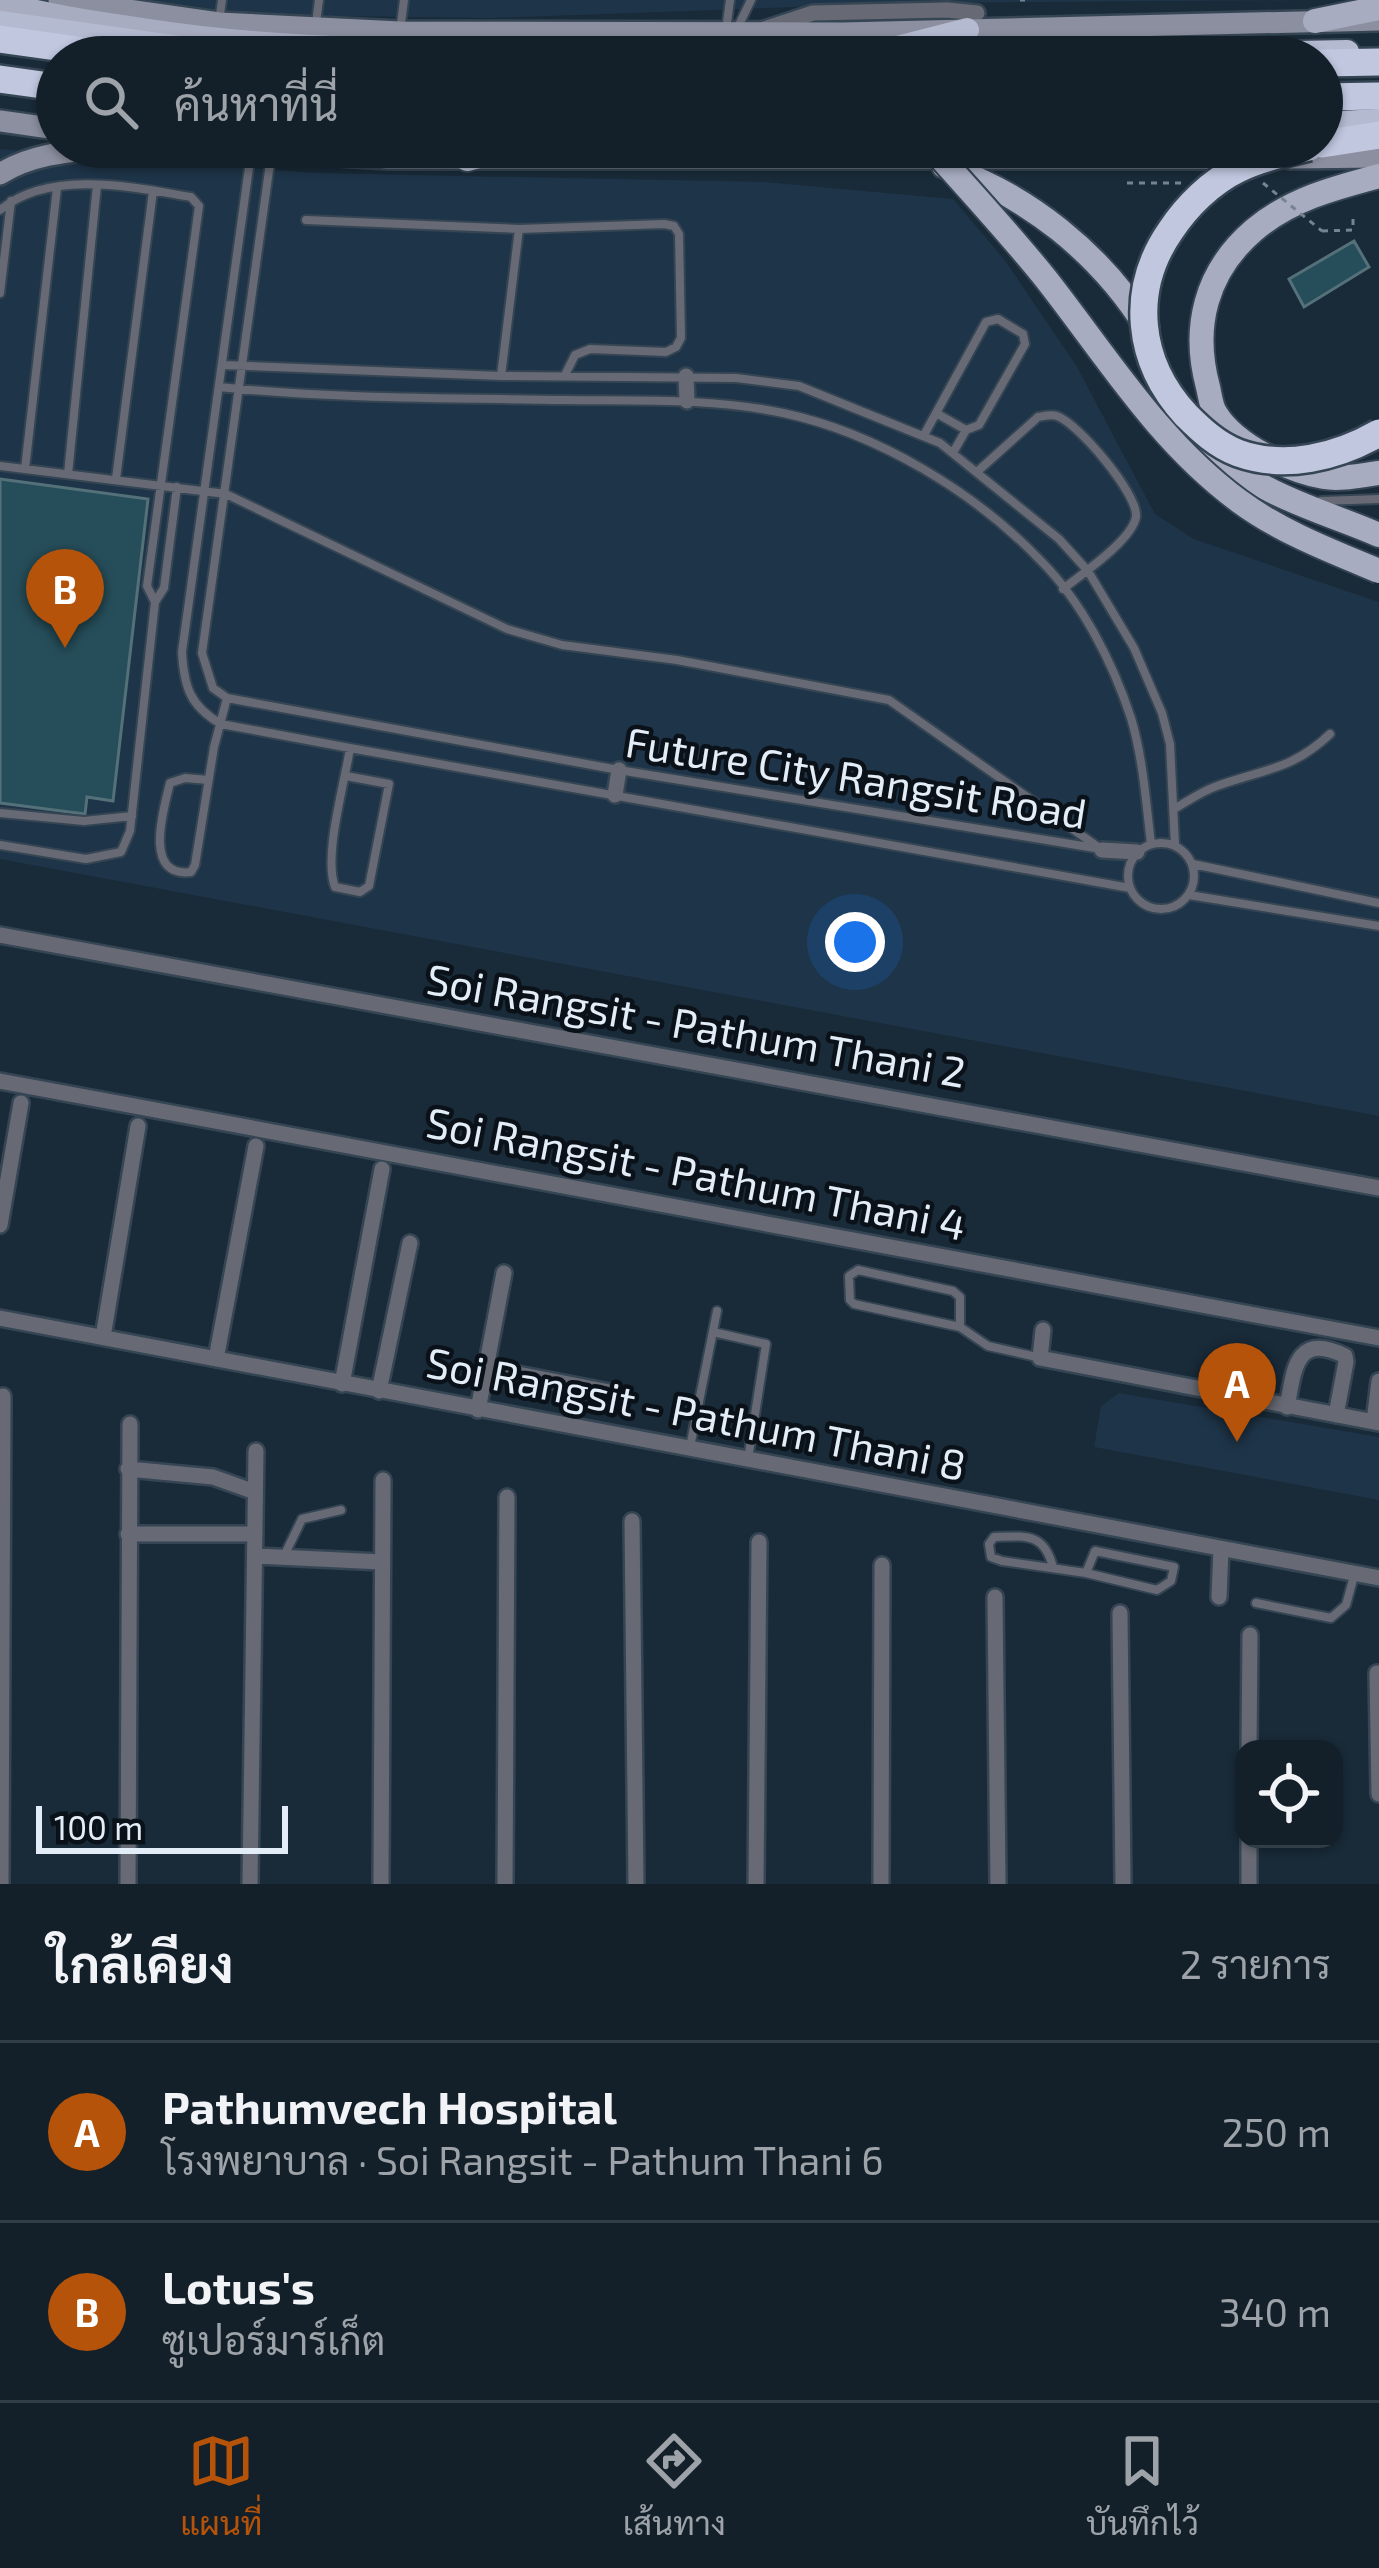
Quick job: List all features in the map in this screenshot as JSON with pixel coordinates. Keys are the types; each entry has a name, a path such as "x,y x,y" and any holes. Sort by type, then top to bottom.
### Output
{"highway":[{"path":"914,36 970,13"},
{"path":"0,23 93,36"},
{"path":"0,38 36,43"},
{"path":"1343,52 1379,51"},
{"path":"1343,63 1379,62"},
{"path":"0,79 36,84"},
{"path":"0,91 36,97"},
{"path":"1343,97 1379,96"},
{"path":"1343,110 1379,110"},
{"path":"1343,123 1379,121"},
{"path":"1343,141 1379,135"},
{"path":"1177,448 1150,362 1142,305 1150,267 1182,214 1241,168"},
{"path":"1150,362 1198,428 1238,453 1308,459 1336,454 1379,433"}],"main road":[{"path":"58,0 220,12 315,30 400,32 738,32 970,13 998,29 1379,20"},
{"path":"0,3 186,36"},
{"path":"1315,21 1379,8"},
{"path":"0,121 36,126"},
{"path":"1343,157 1379,157"},
{"path":"0,174 17,163 36,160"},
{"path":"943,168 1046,279 1135,400 1177,448 1241,502 1298,536 1379,572"},
{"path":"959,168 1014,196 1089,256 1136,310 1188,411 1214,450 1248,478 1379,536"},
{"path":"1379,176 1317,191 1253,231 1222,270 1200,316 1201,359 1215,413 1248,445 1286,467 1329,478 1379,472"}],"street":[{"path":"738,32 833,0"},
{"path":"928,0 970,13"},
{"path":"792,17 970,13"},
{"path":"686,376 687,401"},
{"path":"615,796 620,770"},
{"path":"1102,850 1144,848"},
{"name":"Soi Rangsit - Pathum Thani 2","path":"0,935 1379,1188"},
{"name":"Soi Rangsit - Pathum Thani 4","path":"0,1081 1379,1338"},
{"path":"0,1225 21,1103"},
{"path":"103,1337 138,1126"},
{"path":"217,1359 256,1146"},
{"path":"342,1384 382,1168"},
{"path":"380,1391 410,1243"},
{"path":"478,1410 504,1274"},
{"name":"Soi Rangsit - Pathum Thani 8","path":"0,1318 1379,1578"},
{"path":"1043,1330 1040,1358 1376,1423 1379,1381"},
{"path":"1287,1407 1301,1354 1313,1349 1336,1352 1346,1362 1336,1415"},
{"path":"486,1368 615,1393"},
{"path":"1,1884 3,1396"},
{"path":"128,1884 130,1424"},
{"path":"250,1884 256,1451"},
{"path":"128,1469 213,1477 255,1492"},
{"path":"381,1884 382,1480"},
{"path":"505,1884 506,1497"},
{"path":"632,1521 635,1884"},
{"path":"128,1534 255,1534"},
{"path":"756,1884 759,1542"},
{"path":"1219,1597 1221,1549"},
{"path":"256,1556 382,1562"},
{"path":"880,1884 882,1565"},
{"path":"994,1597 998,1884"},
{"path":"1120,1613 1123,1884"},
{"path":"1249,1740 1250,1635"},
{"path":"1377,1672 1379,1795"},
{"path":"1249,1848 1249,1884"}],"lane":[{"path":"315,30 319,0"},
{"path":"400,32 404,0"},
{"path":"730,0 738,32"},
{"path":"738,32 751,0"},
{"path":"221,724 191,701 183,683 182,652 222,364 258,168"},
{"path":"208,779 170,783 160,848 170,870 191,872 195,865 227,698 213,688 202,653 240,389 260,168"},
{"path":"68,474 97,185"},
{"path":"0,210 35,190 97,185 191,196 200,206 147,586 155,602"},
{"path":"25,469 57,188"},
{"path":"116,479 153,190"},
{"path":"0,292 11,201"},
{"path":"306,220 519,229 674,226 679,234 681,338 676,347 666,352 590,349 575,355 566,375"},
{"path":"501,376 519,229"},
{"path":"924,435 986,322 998,319 1023,334 1025,344 979,425 967,430 954,451"},
{"path":"222,364 501,376 686,376 799,386 924,435 954,451 1059,539 1088,571 1135,648 1162,713 1174,768 1175,845 1192,864 1379,904"},
{"name":"Future City Rangsit Road","path":"219,387 687,401 782,413 878,446 938,479 992,518 1043,562 1083,615 1112,669 1131,720 1144,848 1129,869 1130,887 1140,902 1157,909 1175,907 1189,895 1379,926"},
{"path":"936,413 967,430"},
{"path":"978,471 1038,417 1059,417 1132,493 1135,524 1063,589"},
{"name":"Future City Rangsit Road","path":"0,466 226,494 507,629 562,645 676,660 889,700 1102,850"},
{"path":"0,845 86,860 121,852 132,816 155,602 164,588 177,487"},
{"path":"1292,500 1379,499"},
{"name":"Future City Rangsit Road","path":"227,698 620,770 1102,850"},
{"name":"Future City Rangsit Road","path":"221,724 1130,887"},
{"path":"1174,808 1211,788 1291,764 1330,734"},
{"path":"346,776 388,784 369,886 360,892 335,887 331,878 350,748"},
{"path":"0,813 84,821 132,816"},
{"path":"1144,848 1175,845"},
{"path":"1189,895 1192,864"},
{"path":"960,1327 961,1303 953,1291 858,1270 849,1276 854,1304 960,1327 988,1346 1040,1358"},
{"path":"690,1449 717,1310"},
{"path":"713,1332 766,1344 748,1459"},
{"path":"284,1557 302,1519 341,1510"},
{"path":"1053,1567 1048,1548 1040,1541 994,1537 989,1544 991,1558 1157,1590 1171,1581 1179,1541"},
{"path":"1086,1573 1095,1551 1174,1567"},
{"path":"1256,1603 1331,1618 1346,1605 1355,1574"}],"path":[{"path":"1322,231 1353,230 1353,217"}],"shaded area":[{"path":"132,0 1321,0 913,3 491,18 247,15"},
{"path":"0,149 36,152 36,168 251,168 765,182 953,199 1004,259 1076,365 1155,514 1194,539 1379,602 1379,1116 0,859"},
{"path":"1119,1393 1379,1437 1379,1500 1094,1447 1101,1406"}],"building":[{"path":"1354,241 1369,267 1304,307 1289,279"},
{"path":"0,479 148,499 113,801 87,797 85,814 0,803"}],"place":[{"name":"Lotus's","path":"65,648"},
{"name":"Pathumvech Hospital","path":"1237,1442"}]}
